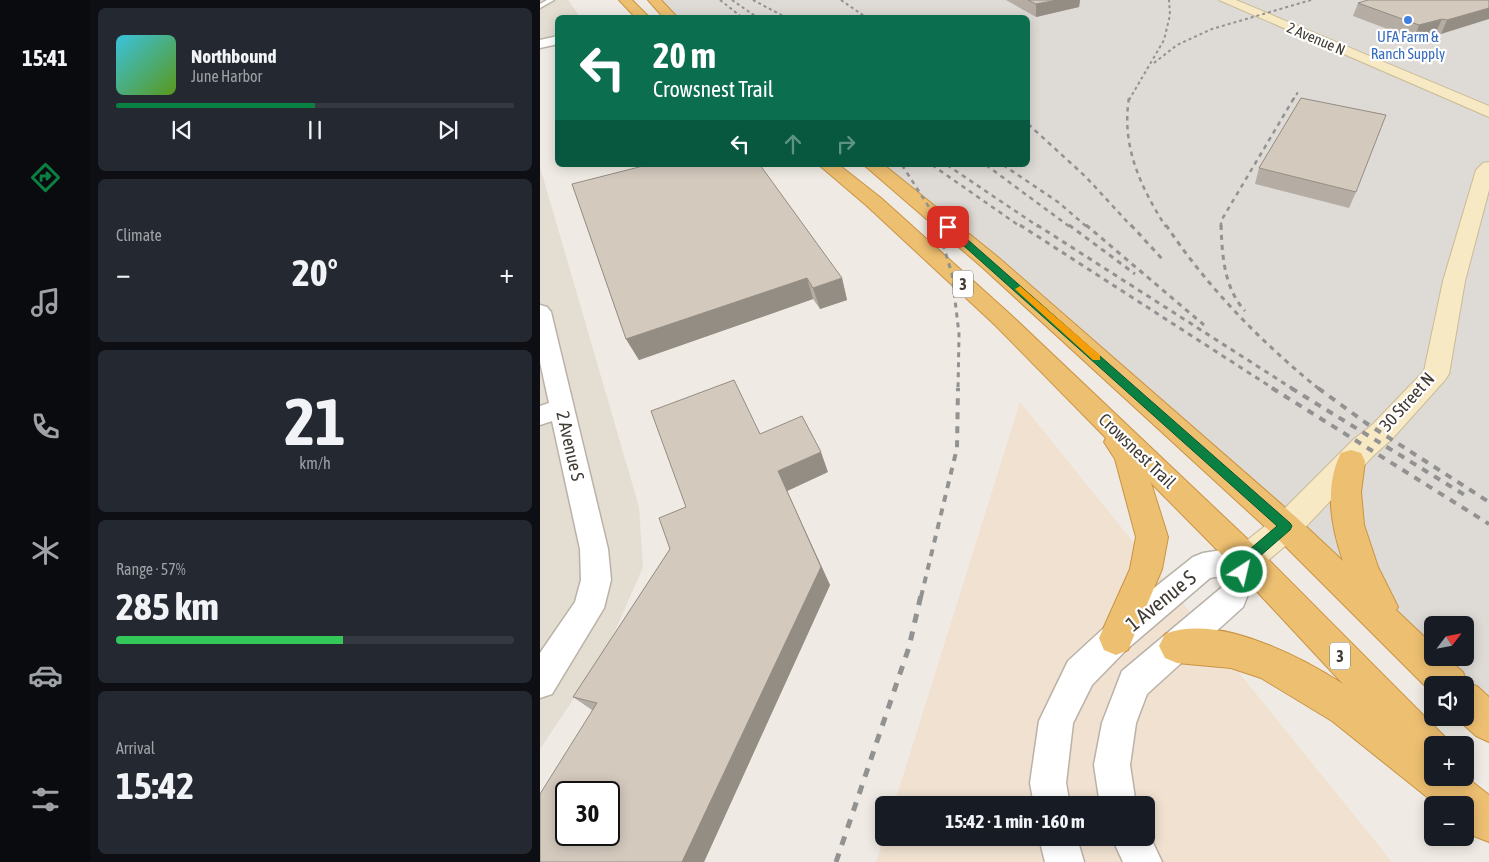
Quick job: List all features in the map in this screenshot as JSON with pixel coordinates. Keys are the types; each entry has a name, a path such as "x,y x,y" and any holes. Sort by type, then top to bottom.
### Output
{"highway":[{"path":"621,0 623,15"},
{"path":"625,0 641,15"},
{"path":"654,0 670,15"},
{"name":"Crowsnest Trail","path":"830,167 874,202 1003,320 1247,559 1424,744"},
{"name":"3","path":"875,167 991,263 1286,526 1441,676"},
{"path":"1093,408 1128,455 1152,537 1146,570 1116,638"},
{"path":"1351,461 1346,496 1350,534 1365,579 1395,632"},
{"path":"1177,646 1209,647 1248,654 1290,674 1360,717 1424,768"},
{"path":"1474,709 1489,723"},
{"path":"1446,786 1489,821"},
{"path":"1464,786 1489,812"}],"street":[{"name":"2 Avenue N","path":"1225,0 1489,112"},
{"path":"540,44 555,41"},
{"name":"30 Street N","path":"1247,559 1286,526 1382,432 1436,374 1454,281 1485,170 1489,167"},
{"name":"2 Avenue S","path":"540,312 551,412 594,548 596,580 589,608 540,682"},
{"path":"1117,796 1112,765 1119,723 1134,683 1232,597 1247,559"},
{"name":"1 Avenue S","path":"1050,796 1048,783 1056,721 1080,673 1116,638 1203,566 1247,559"},
{"path":"1060,846 1065,862"},
{"path":"1135,846 1143,862"}],"lane":[{"path":"540,6 551,0"}],"shaded area":[{"path":"540,0 568,0 579,15 555,15 555,46 540,49"},
{"path":"654,0 1489,0 1489,723 1474,699 1474,676 1440,676 1429,666 1474,666 1474,616 1424,616 1424,661 1286,527 869,167 1030,167 1030,15 670,15"},
{"path":"540,167 639,507 643,567 607,649 540,749"},
{"path":"1020,402 1392,862 876,862 881,846 1155,846 1155,796 897,796"}],"building":[{"path":"1028,0 1057,0 1036,4"},
{"path":"1368,0 1489,0 1489,8 1447,20 1442,19 1419,25 1358,3"},
{"path":"1301,98 1386,115 1356,192 1259,168"},
{"path":"639,167 761,167 842,278 813,288 807,278 626,339 572,184"},
{"path":"734,380 760,434 802,416 821,452 778,471 821,567 682,862 540,862 540,794 597,703 573,697 670,549 659,518 686,507 651,411"}],"railway":[{"path":"720,0 739,15"},
{"path":"732,0 754,15"},
{"path":"753,0 781,15"},
{"path":"841,0 863,15"},
{"path":"1129,100 1164,40 1170,15 1169,0"},
{"path":"1154,63 1177,45 1212,29 1311,0"},
{"path":"1293,100 1298,92"},
{"path":"1129,98 1128,133 1135,166 1141,182 1166,227"},
{"path":"1221,225 1221,221 1294,98"},
{"path":"1030,126 1086,177 1132,227"},
{"path":"903,167 934,215 938,227"},
{"path":"935,167 1021,227"},
{"path":"950,167 1039,227"},
{"path":"989,167 1070,227"},
{"path":"1006,167 1058,202 1087,227"},
{"path":"937,225 952,274 959,334 958,389"},
{"path":"1020,225 1274,389"},
{"path":"1037,225 1293,389"},
{"path":"1069,225 1135,274"},
{"path":"1086,225 1204,325"},
{"path":"1131,225 1164,261"},
{"path":"1166,225 1199,270 1236,313 1276,352 1319,389"},
{"path":"1221,225 1223,259 1228,282 1245,311"},
{"path":"921,597 957,448 958,388"},
{"path":"1272,388 1489,524"},
{"path":"1291,388 1468,497"},
{"path":"1318,388 1366,423 1489,502"},
{"path":"836,862 909,647 921,595"}],"slow traffic":[{"path":"1020,289 1097,358"}],"place":[{"name":"UFA Farm & Ranch Supply","path":"1408,20"}],"route":[{"path":"948,227 991,263 1286,526 1247,559 1242,572"}]}
